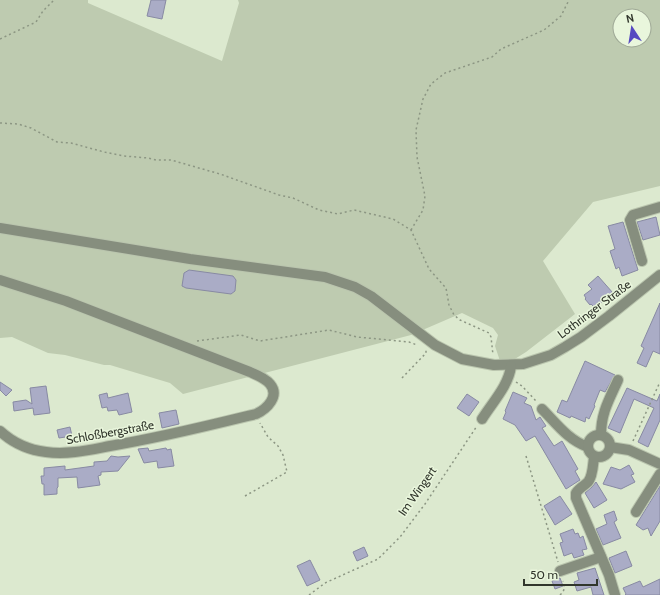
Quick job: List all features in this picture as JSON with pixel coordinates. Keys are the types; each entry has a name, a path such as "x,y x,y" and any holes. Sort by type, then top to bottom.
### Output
{"street":[{"path":"642,261 630,220 631,217 633,215 660,207"},
{"name":"Lothringer Straße","path":"0,228 190,259 325,277 355,287 371,296 435,345 462,359 494,365 511,366 539,360 565,347 604,320 660,275"},
{"path":"0,280 66,301 263,378 270,384 273,391 273,398 269,405 259,412"},
{"path":"482,419 508,377 511,366"},
{"path":"601,435 601,424 604,410 618,380"},
{"path":"542,409 570,439 588,447"},
{"name":"Schloßbergstraße","path":"0,431 7,438 22,446 45,452 62,453 133,442 259,412"},
{"path":"596,435 601,435 606,437 609,442 609,452 605,456 599,458 594,457 588,451 588,442 596,435"},
{"path":"610,447 629,450 660,464"},
{"path":"594,457 591,476 588,482 576,493 576,498 615,595"},
{"path":"636,512 660,474"},
{"path":"560,571 601,557"}],"path":[{"path":"0,39 36,22 43,11 54,0"},
{"path":"411,230 422,210 425,196 417,157 416,130 423,99 431,84 445,73 492,56 501,49 544,30 561,16 568,0"},
{"path":"0,123 31,128 57,142 71,142 104,152 124,156 156,160 171,160 220,174 292,198 318,210 338,214 354,210 393,219 411,230 429,269 446,288 449,305 454,315 460,320 489,333 491,337 494,365"},
{"path":"184,347 188,342 228,336 241,335 260,341 330,330 357,337 408,342 421,346"},
{"path":"402,378 426,353 426,350 430,350 435,345"},
{"path":"508,377 522,386 542,409"},
{"path":"629,450 660,382"},
{"path":"245,496 287,472 283,455 278,446 268,437 260,423 263,419 259,412"},
{"name":"Im Wingert","path":"309,595 325,583 378,559 400,537 425,504 482,419"},
{"path":"526,456 565,588 560,595"}],"green space":[{"path":"0,0 88,0 88,3 222,61 239,3 238,0 660,0 660,186 593,202 543,261 575,314 526,352 502,367 495,346 498,335 493,328 462,313 411,335 183,394 170,383 110,365 104,365 65,355 48,353 12,337 0,338"}],"building":[{"path":"151,0 166,0 162,19 147,16"},
{"path":"656,217 660,235 643,240 637,222"},
{"path":"623,222 638,270 622,276 619,267 616,269 610,251 615,249 608,226"},
{"path":"189,270 233,276 236,280 235,291 231,294 186,288 182,286 184,273"},
{"path":"598,276 613,293 595,308 591,304 590,305 585,299 586,298 584,295 592,289 588,285"},
{"path":"660,303 660,354 653,351 646,367 637,363 644,348 641,346"},
{"path":"585,361 615,375 605,392 600,390 589,419 586,417 585,422 571,416 570,418 557,412 562,400 567,402"},
{"path":"0,382 12,390 6,396 0,390"},
{"path":"46,386 50,413 34,415 33,408 14,411 13,402 26,400 32,404 30,388"},
{"path":"627,388 657,401 660,394 660,420 648,447 638,442 654,408 634,399 620,433 608,428"},
{"path":"513,392 527,398 524,403 531,406 536,420 540,417 546,426 542,428 554,446 562,441 578,469 575,471 580,480 566,489 535,436 526,441 515,425 503,419"},
{"path":"107,393 108,398 128,393 132,412 119,415 117,410 108,411 107,407 102,408 99,395"},
{"path":"467,394 479,402 469,416 457,408"},
{"path":"176,410 179,424 162,428 159,413"},
{"path":"70,427 72,436 59,438 57,430"},
{"path":"148,448 149,451 166,448 167,450 171,449 174,466 158,468 157,461 144,463 138,449"},
{"path":"111,456 130,456 118,471 101,472 101,475 98,476 100,485 78,488 77,477 58,478 57,494 44,495 44,484 42,484 41,476 44,476 44,468 65,466 65,470 94,466 94,462 107,461"},
{"path":"629,465 634,474 631,475 635,482 621,489 603,484 611,467 620,470"},
{"path":"596,482 607,500 594,508 585,493"},
{"path":"660,486 660,521 651,536 648,528 643,530 636,525"},
{"path":"560,496 572,514 555,525 544,506"},
{"path":"614,511 617,520 614,522 621,538 603,545 596,529 607,524 604,515"},
{"path":"573,529 575,534 578,533 580,538 583,536 587,549 582,550 584,555 574,558 572,553 564,556 560,543 563,542 560,534"},
{"path":"364,547 368,556 357,561 353,552"},
{"path":"626,551 632,566 615,573 609,558"},
{"path":"310,560 320,580 307,586 297,566"},
{"path":"595,568 604,595 593,595 591,587 577,591 574,582 579,580 577,573"},
{"path":"560,578 563,586 555,589 552,581"},
{"path":"660,579 660,595 625,595 626,594 623,588 640,581 643,587"}]}
